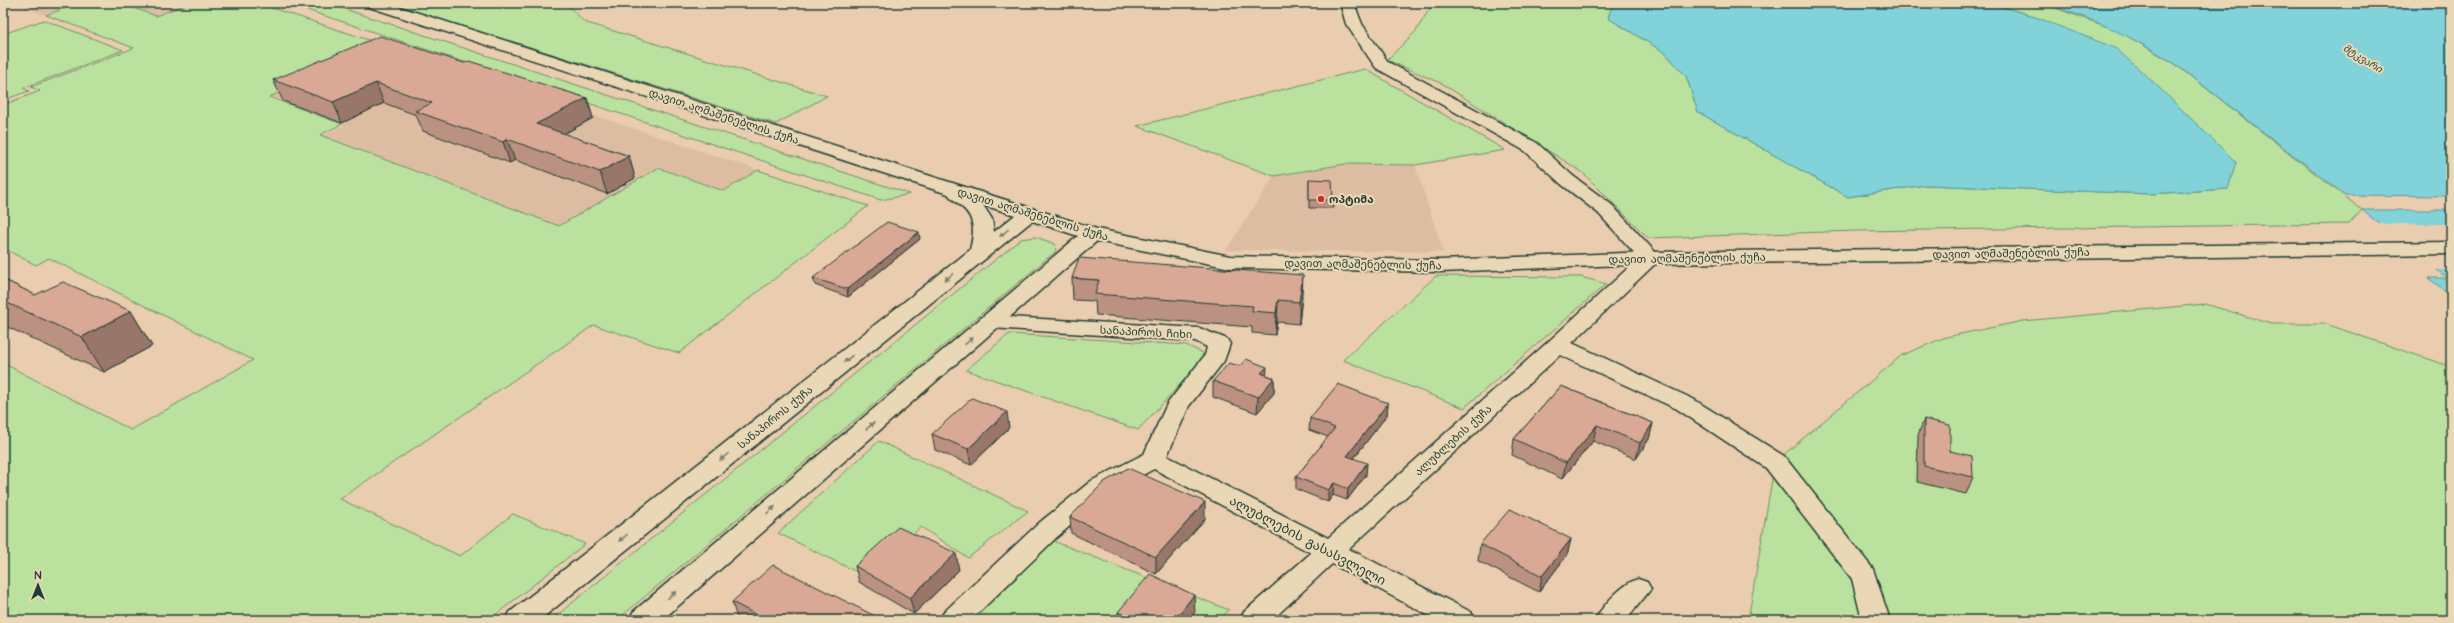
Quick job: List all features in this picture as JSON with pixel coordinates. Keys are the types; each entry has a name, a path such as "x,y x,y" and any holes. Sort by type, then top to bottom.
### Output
{"main road":[{"name":"დავით აღმაშენებლის ქუჩა","path":"371,3 1093,234 1230,262 1440,266 1650,258 2393,247 2451,248"},
{"path":"953,190 976,206 986,228 980,253"},
{"name":"სანაპიროს ქუჩა","path":"520,620 1029,214"},
{"path":"643,620 1093,234"}],"street":[{"path":"1347,3 1354,24 1382,65 1531,147 1567,180 1605,210 1650,258"},
{"name":"ალუბლების ქუჩა","path":"1254,620 1558,345 1650,258"},
{"name":"სანაპიროს ჩიხი","path":"991,322 1199,335 1219,344 1216,356 1178,404 1154,459"},
{"path":"1558,345 1685,404 1775,462 1864,576 1876,620"},
{"path":"954,620 1048,530 1100,487 1154,459"},
{"name":"ალუბლების გასასვლელი","path":"1154,459 1329,552 1462,620"},
{"path":"1609,620 1638,589"}],"shaded area":[{"path":"13,3 80,3 46,15"},
{"path":"120,3 190,3 156,16"},
{"path":"387,46 758,170 724,191 658,168 559,227 322,136 344,125 268,97"},
{"path":"1345,164 1415,165 1443,252 1226,250 1274,176"}],"green space":[{"path":"80,3 120,3 156,16 190,3 257,3 387,46 269,97 342,124 320,135 559,226 658,168 724,191 758,170 868,206 679,353 594,325 340,499 460,556 513,514 585,544 489,620 3,620 3,363 131,430 253,360 49,258 36,265 3,248 3,105 40,91 31,87 134,48 46,15"},
{"path":"286,3 326,3 910,194 881,200"},
{"path":"389,3 566,3 584,22 827,96 776,124"},
{"path":"1433,3 1613,3 1608,18 1664,52 1686,76 1698,112 1848,197 1925,185 2150,194 2228,189 2030,15 1989,3 2047,5 2119,31 2175,64 2362,210 2349,224 1855,231 1648,238 1582,172 1441,83 1387,60 1416,31"},
{"path":"44,20 123,50 23,88 29,91 9,98 3,96 3,34"},
{"path":"1365,69 1505,150 1415,165 1345,164 1274,176 1137,126"},
{"path":"1036,237 1055,244 1056,251 617,620 551,620 1021,239"},
{"path":"1436,276 1581,277 1606,284 1464,408 1343,360"},
{"path":"2205,304 2272,324 2326,324 2451,367 2451,620 1748,620 1775,462 1902,355 1946,337 2023,321"},
{"path":"1009,334 1186,345 1203,353 1200,363 1138,430 966,370"},
{"path":"879,441 1028,511 968,558 921,527 865,576 778,533"},
{"path":"1048,539 1229,610 1219,620 965,620"}],"water":[{"path":"1613,3 1989,3 2030,15 2115,48 2149,78 2236,162 2228,189 2150,194 1925,185 1848,197 1698,112 1686,76 1664,52 1608,18"},
{"name":"მტკვარი","path":"2042,3 2451,3 2451,196 2345,195 2175,64 2144,45 2094,21"},
{"path":"2362,210 2451,210 2451,295 2428,278 2447,278"}],"pier":[{"path":"2376,224 2451,224 2451,270 2434,270"}],"building":[{"path":"380,36 464,63 469,61 587,98 536,124 629,156 600,172 507,139 503,142 415,111 432,103 376,83 333,102 273,80"},
{"path":"1309,179 1332,180 1333,200 1309,200"},
{"path":"887,222 919,232 847,289 813,278"},
{"path":"1079,258 1303,275 1299,302 1278,300 1276,313 1252,311 1253,306 1095,294 1099,280 1072,278"},
{"path":"3,279 35,295 63,282 131,311 82,337 3,301"},
{"path":"1246,359 1267,367 1261,373 1274,378 1258,397 1213,381 1229,363 1240,366"},
{"path":"1338,384 1388,403 1347,456 1367,463 1348,489 1334,483 1328,490 1296,477 1335,428 1310,418"},
{"path":"1561,386 1653,423 1640,443 1597,425 1566,463 1514,439"},
{"path":"972,398 1007,412 968,449 932,434"},
{"path":"1924,419 1950,425 1950,451 1972,456 1973,477 1924,466"},
{"path":"1128,468 1205,502 1156,557 1070,517 1104,482"},
{"path":"1510,509 1571,539 1542,576 1480,544"},
{"path":"898,527 956,553 910,598 855,566"},
{"path":"773,565 883,620 766,620 732,602"},
{"path":"1150,574 1194,595 1174,620 1134,620 1118,612"}],"place":[{"name":"ოპტიმა","path":"1321,199"}]}
